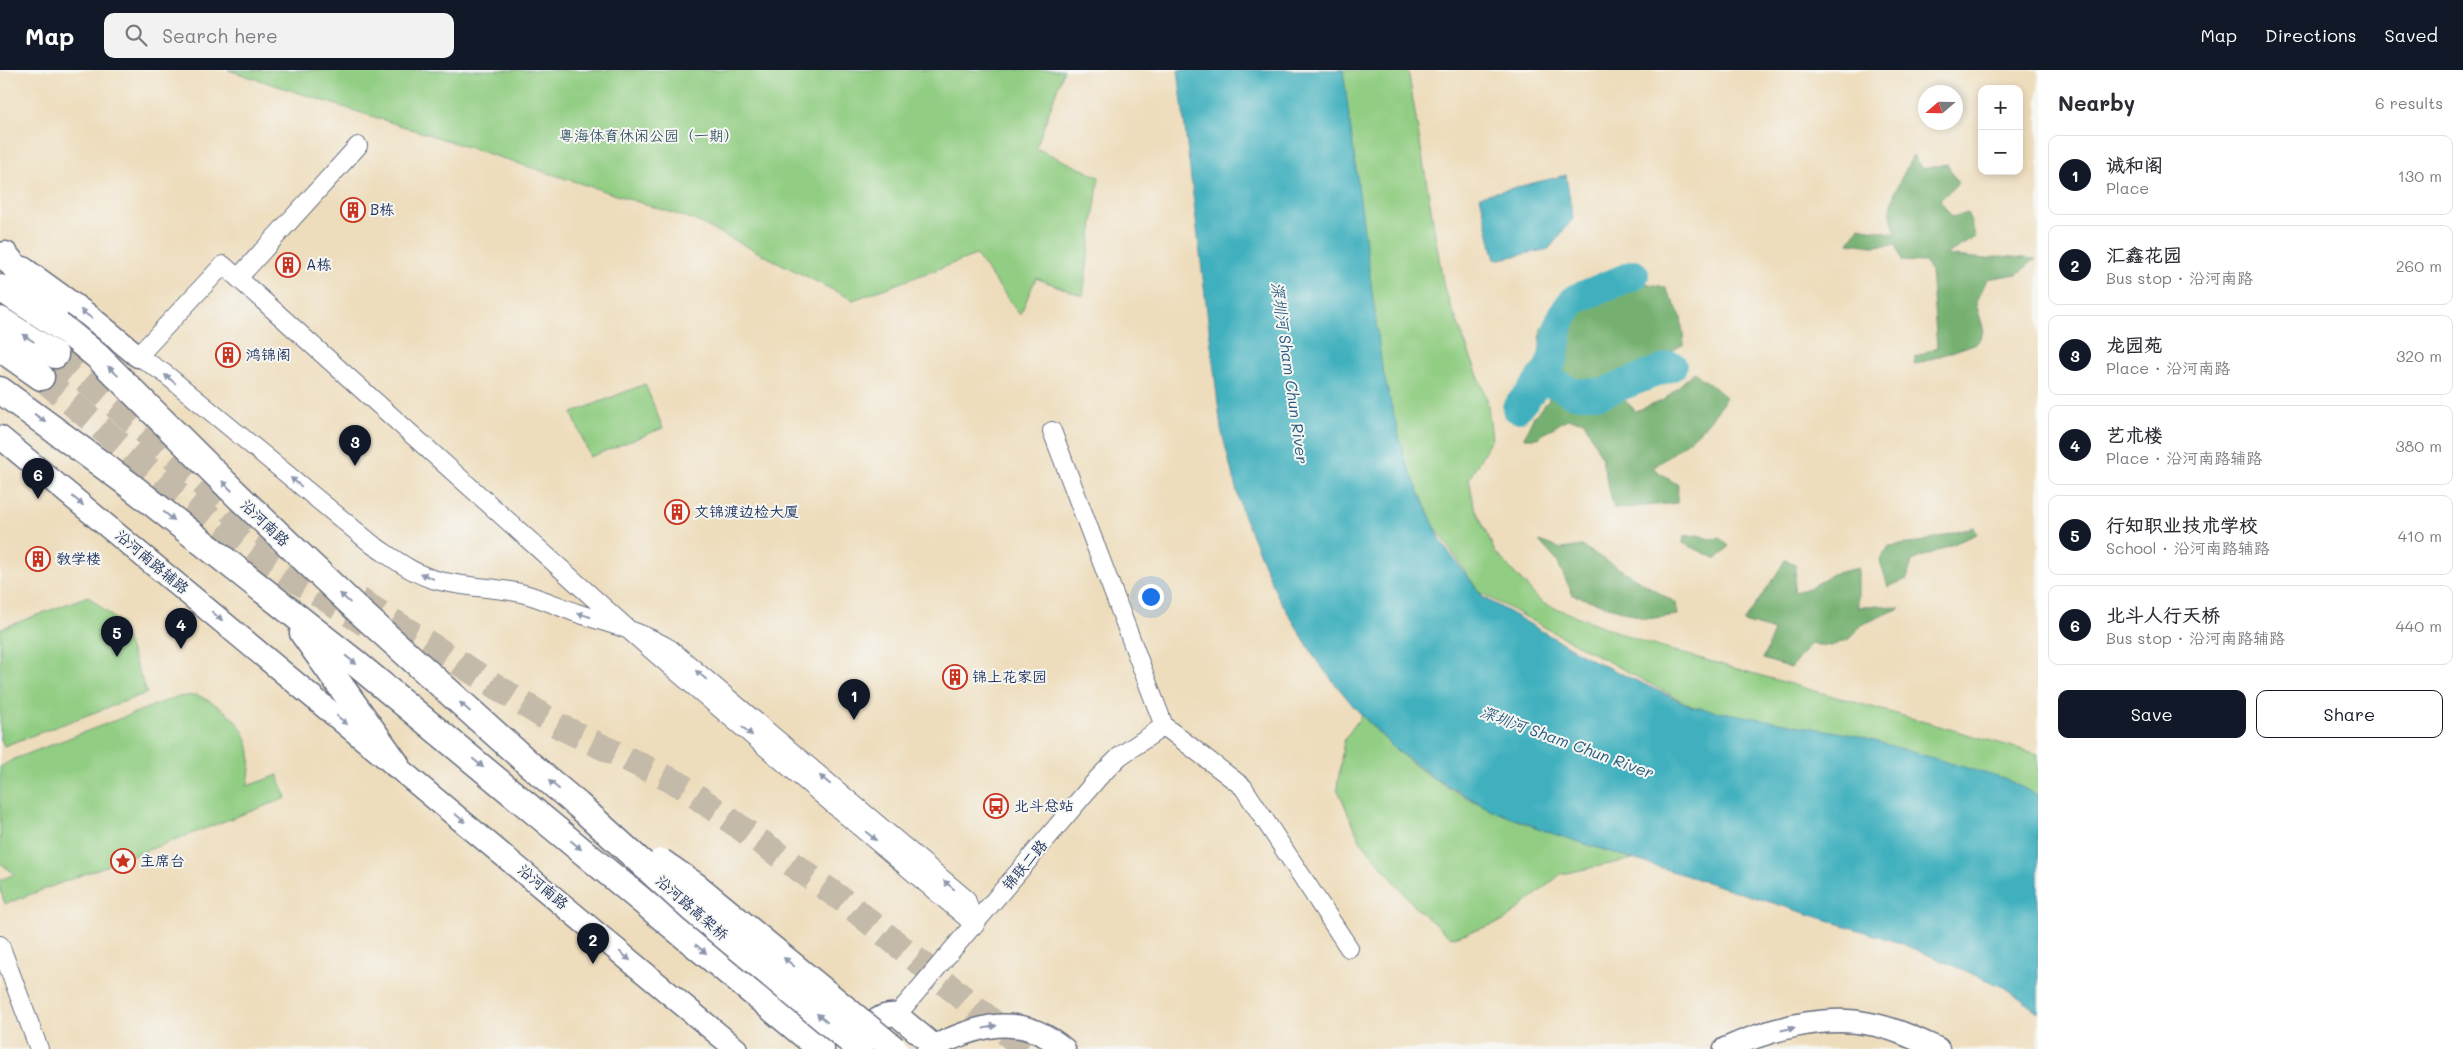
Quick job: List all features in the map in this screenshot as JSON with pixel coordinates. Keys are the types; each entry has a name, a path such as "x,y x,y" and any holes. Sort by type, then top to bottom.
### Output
{"highway":[{"path":"3,253 68,332"},
{"name":"沿河南路","path":"0,288 68,332 130,387 238,496 359,611 528,763"},
{"path":"0,320 55,355"},
{"path":"0,348 40,377"},
{"path":"0,390 127,483 287,610 396,764"},
{"name":"沿河路高架桥","path":"287,610 511,791 821,1049"},
{"name":"沿河路高架桥","path":"528,763 578,805 691,908 860,1049"},
{"path":"578,805 696,887 894,1049"}],"main road":[{"path":"3,253 88,315 138,356"},
{"name":"沿河南路辅路","path":"0,437 396,764"},
{"name":"沿河南路","path":"396,764 728,1045"},
{"path":"851,1049 876,1019 889,1014 897,1015 933,1048 987,1028 1018,1025 1033,1028 1064,1049"},
{"path":"886,1049 897,1036 900,1022 897,1015"},
{"path":"1725,1049 1779,1030 1825,1022 1848,1021 1887,1028 1938,1049"}],"street":[{"path":"238,278 358,146"},
{"path":"630,631 224,265 138,356 164,373 373,545 406,567 435,580 517,592 630,631 650,637 670,649 966,899 975,925"},
{"path":"1052,431 1164,726 1243,787 1349,948"},
{"name":"锦联二路","path":"897,1015 1108,767 1164,726"},
{"path":"0,945 39,1049"}],"green space":[{"name":"粤海体育休闲公园（一期）","path":"228,70 1064,70 1036,148 1099,177 1083,296 1036,278 1020,315 976,255 853,300 694,220"},
{"path":"1336,70 1408,70 1444,288 1487,399 1492,438 1469,479 1474,505 1495,552 1542,603 1649,644 2038,754 2038,796 2008,780 1693,707 1479,592 1410,490 1380,385"},
{"path":"1913,155 1922,169 1947,164 1958,183 1940,200 1952,217 1967,212 1976,237 1945,255 1985,259 2000,256 2036,259 2017,274 1987,279 1976,304 1984,331 1977,343 1914,365 1915,357 1937,347 1931,271 1924,262 1902,261 1896,244 1873,246 1849,243 1859,227 1896,234 1890,212 1895,191"},
{"path":"1645,283 1665,287 1681,316 1684,344 1624,377 1621,397 1636,411 1664,400 1694,372 1726,397 1703,428 1653,468 1678,485 1677,503 1614,509 1601,456 1584,421 1567,419 1537,438 1524,438 1534,416 1549,400 1539,365 1541,328 1592,303"},
{"path":"645,384 663,428 590,457 572,413"},
{"path":"1974,527 1977,534 1912,561 1907,579 1888,587 1880,560 1889,546 1917,543"},
{"path":"1698,535 1709,539 1720,538 1729,546 1717,559 1683,543 1684,536"},
{"path":"1539,541 1561,549 1582,546 1676,603 1678,615 1646,619 1573,595 1557,561"},
{"path":"1785,560 1796,564 1794,592 1809,588 1832,574 1858,568 1858,608 1876,605 1900,608 1861,625 1851,638 1831,646 1810,644 1791,668 1763,659 1774,631 1744,622"},
{"path":"88,596 120,623 147,693 4,746 0,737 0,629"},
{"path":"197,695 212,702 224,711 242,730 248,742 250,755 247,786 278,775 286,798 5,904 0,889 0,880 15,874 0,863 0,767 14,759 176,697"},
{"path":"1362,715 1390,744 1420,769 1477,803 1539,828 1634,859 1561,874 1504,921 1451,938 1417,909 1360,840 1337,788 1344,740"}],"water":[{"name":"深圳河 Sham Chun River","path":"1178,70 1343,70 1382,367 1405,460 1442,543 1483,597 1590,659 1693,707 1854,735 2008,780 2038,796 2038,1012 2006,988 1900,943 1554,834 1492,810 1434,778 1394,748 1355,708 1319,664 1277,595 1242,512 1221,429"},
{"path":"1566,175 1573,219 1549,249 1495,260 1480,196"}],"waterway":[{"path":"1517,408 1547,371 1554,353 1562,318 1575,299 1634,275"},
{"path":"1540,379 1558,385 1573,393 1602,393 1672,366"}],"tunnel":[{"path":"55,355 131,419 236,515 275,542"},
{"path":"41,377 163,481 261,558 366,624"},
{"path":"359,600 559,726 679,784 844,901 1026,1049"}],"place":[{"name":"B栋","path":"353,210"},
{"name":"A栋","path":"288,265"},
{"name":"鸿锦阁","path":"228,355"},
{"name":"龙园苑","path":"355,466"},
{"name":"北斗人行天桥","path":"38,499"},
{"name":"文锦渡边检大厦","path":"677,512"},
{"name":"教学楼","path":"38,559"},
{"name":"艺术楼","path":"181,649"},
{"name":"行知职业技术学校","path":"117,657"},
{"name":"锦上花家园","path":"955,677"},
{"name":"诚和阁","path":"854,720"},
{"name":"北斗总站","path":"996,806"},
{"name":"主席台","path":"123,861"},
{"name":"汇鑫花园","path":"593,964"}]}
